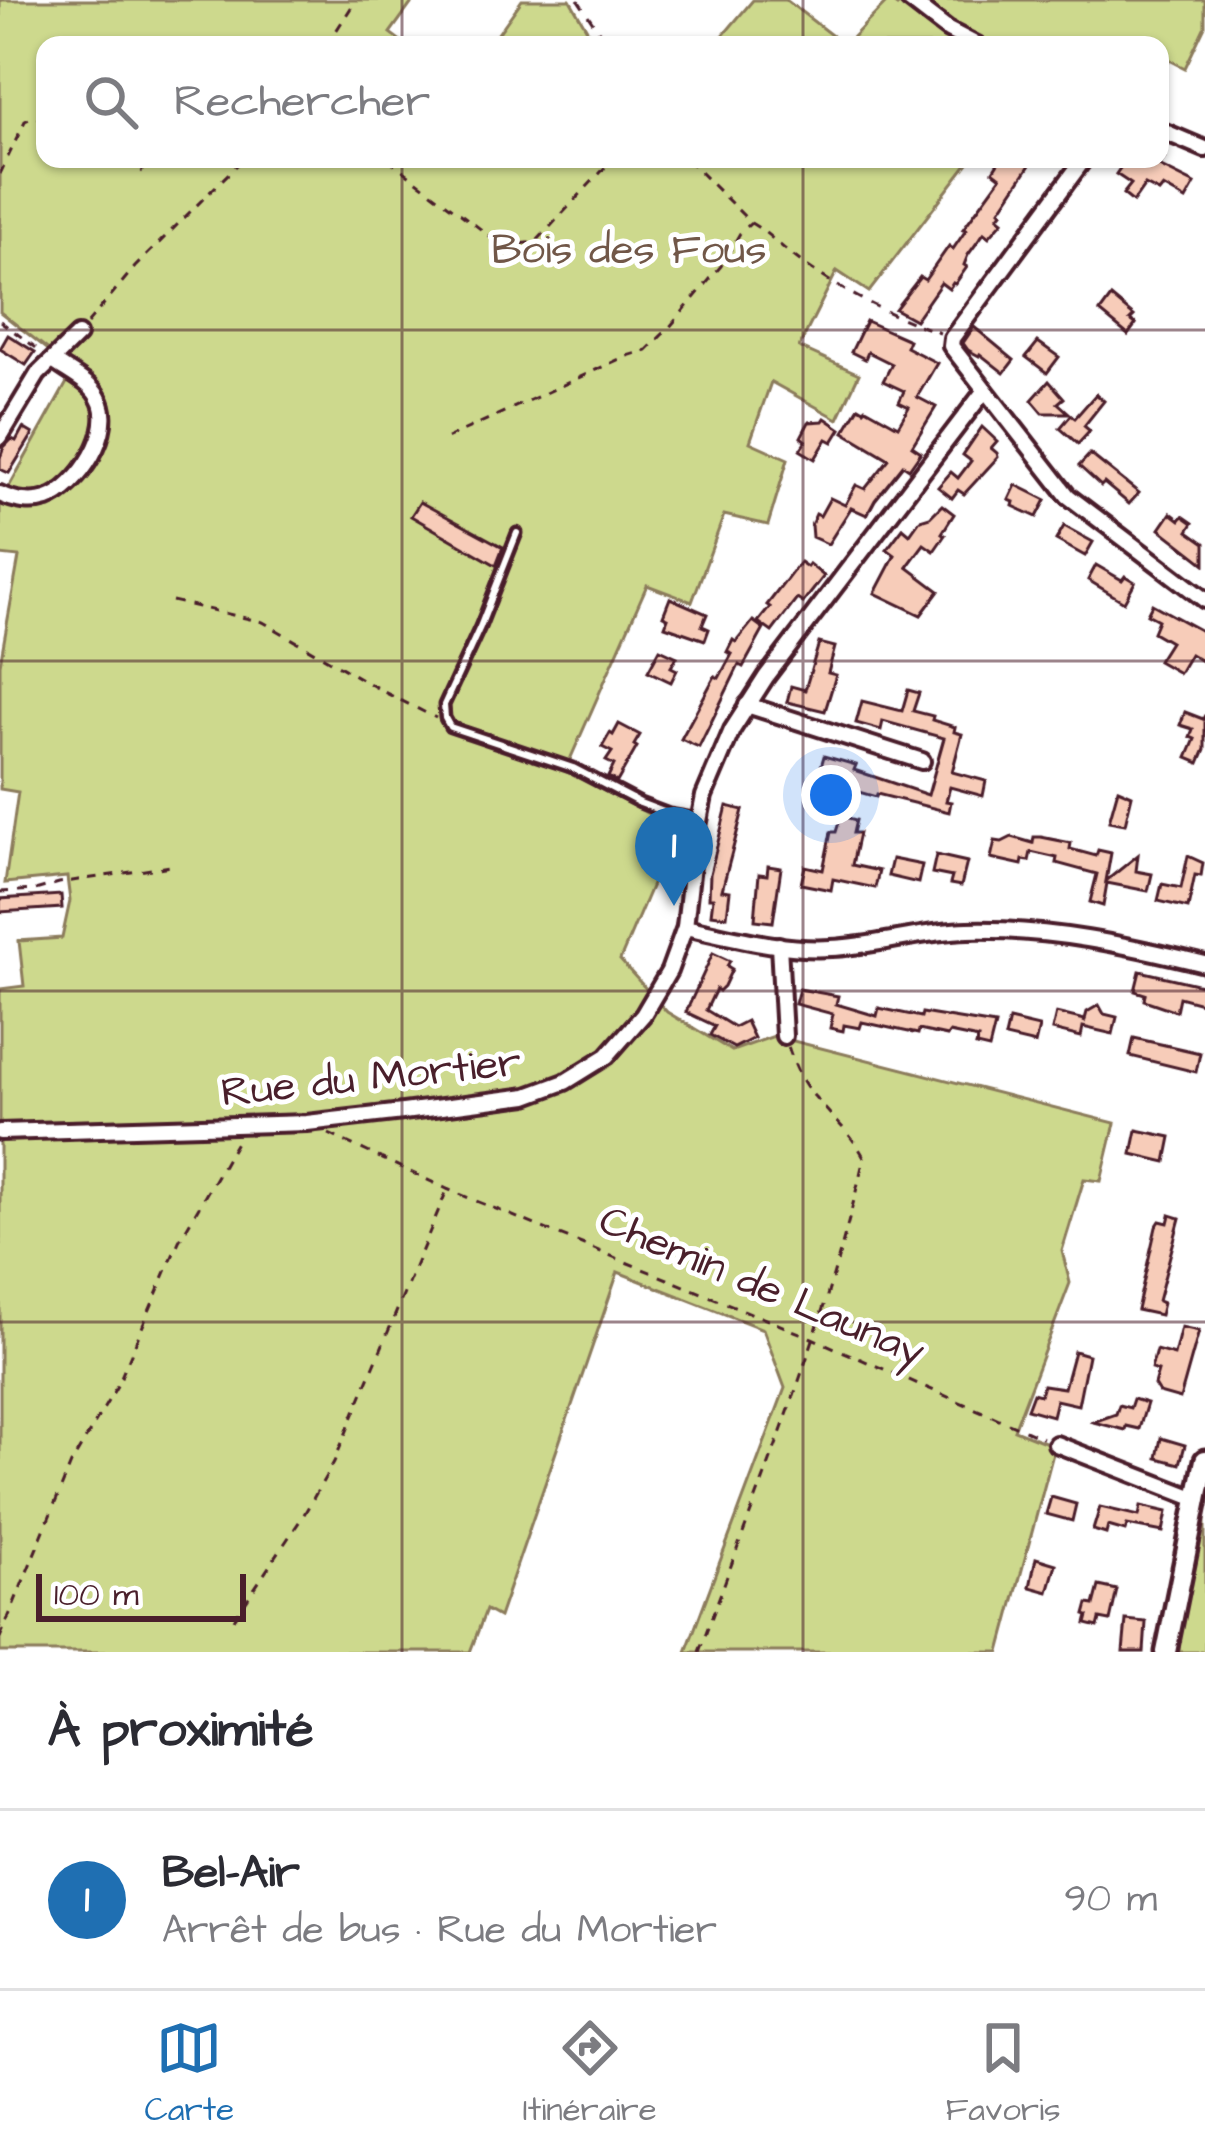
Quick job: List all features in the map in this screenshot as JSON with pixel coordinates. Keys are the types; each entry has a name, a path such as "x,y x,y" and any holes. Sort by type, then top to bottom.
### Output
{"street":[{"path":"909,0 960,36"},
{"path":"1169,134 1205,148"},
{"path":"1077,168 952,338 951,346 1068,496 1205,600"},
{"path":"0,437 38,374 78,334"},
{"path":"0,494 27,502 46,500 62,491 100,438 104,409 96,392 53,362"},
{"name":"Rue du Mortier","path":"0,1132 307,1123 527,1096 565,1082 607,1056 644,1015 670,971 685,927 699,819 712,771 747,706 985,390"},
{"path":"747,706 922,761"},
{"path":"685,927 828,949 966,930 1066,936 1119,943 1205,964"},
{"path":"779,945 784,1036"},
{"path":"1056,1444 1197,1498"},
{"path":"1166,1652 1205,1460"}],"lane":[{"path":"517,533 444,706 450,727 572,768 668,814 699,819"}],"path":[{"path":"333,36 356,0"},
{"path":"578,0 602,36"},
{"path":"0,174 25,121 36,118"},
{"path":"138,168 143,172"},
{"path":"78,334 135,267 234,168"},
{"path":"400,168 503,246 536,242 605,168"},
{"path":"696,168 751,224 798,260 845,289 952,338"},
{"path":"447,438 647,350 751,224"},
{"path":"0,321 53,362"},
{"path":"172,601 263,622 432,718 446,718"},
{"path":"0,892 171,866"},
{"path":"699,1652 792,1400 853,1207 864,1157 854,1138 812,1094 784,1036"},
{"name":"Chemin de Launay","path":"307,1123 447,1189 1056,1444"},
{"path":"0,1638 71,1464 118,1384 179,1240 247,1124"},
{"path":"234,1619 334,1462 447,1189"}],"green space":[{"name":"Bois des Fous","path":"0,0 414,0 390,33 394,36 36,36 36,168 964,168 869,292 837,271 799,347 859,374 838,419 771,382 750,442 788,459 768,525 724,515 692,602 647,585 565,771 676,828 620,960 667,1012 732,1051 774,1036 1115,1123 1101,1181 1084,1179 1062,1251 1070,1283 1014,1430 1055,1446 1000,1652 686,1652 785,1388 763,1329 618,1272 499,1617 486,1610 470,1652 0,1652 0,989 24,986 19,941 62,938 70,901 67,877 5,883 18,792 0,789 0,664 19,557 0,555 0,503 74,370 0,312"},
{"path":"522,0 570,0 591,36 496,36"},
{"path":"753,0 786,0 832,36 723,36"},
{"path":"889,0 897,6 903,0 1205,0 1205,26 1185,68 1169,60 1169,36 854,36"},
{"path":"1205,1509 1205,1652 1179,1652 1180,1625"}],"building":[{"path":"1028,168 1000,210 998,217 1003,221 989,237 984,233 955,284 949,289 941,283 915,320 895,309 920,277 925,280 949,246 953,249 1001,177 993,171"},
{"path":"1120,168 1163,168 1195,184 1186,200 1163,187 1159,192 1145,185 1133,202 1123,194 1131,184 1116,174"},
{"path":"1111,297 1134,316 1130,320 1136,324 1128,335 1100,312"},
{"path":"866,321 909,340 906,347 937,363 917,397 936,407 912,446 921,452 909,469 903,465 867,515 851,508 828,544 812,537 816,514 820,516 830,498 845,505 856,485 865,489 889,459 844,432 859,407 898,426 909,407 899,402 904,391 883,381 892,364 868,352 865,359 851,352"},
{"path":"974,327 1014,360 1004,373 963,343"},
{"path":"8,335 35,352 26,365 0,349"},
{"path":"1038,342 1059,357 1047,373 1026,357"},
{"path":"1049,381 1064,398 1058,403 1069,413 1043,413 1032,400"},
{"path":"1096,394 1104,401 1084,426 1090,431 1078,444 1060,428"},
{"path":"825,418 841,429 833,442 827,439 815,459 800,450 806,441 801,437 809,422"},
{"path":"982,427 997,441 991,448 998,457 964,494 958,490 952,498 938,487 951,472 958,478 971,461 963,455"},
{"path":"23,428 33,434 9,473 0,469 0,458"},
{"path":"1090,454 1139,493 1129,504 1079,466"},
{"path":"1016,485 1046,500 1037,517 1009,500"},
{"path":"420,502 503,547 496,565 411,516"},
{"path":"942,505 954,514 945,535 934,551 924,544 907,567 939,591 921,615 875,593 895,555 887,549 903,528 910,534 920,520"},
{"path":"1171,513 1193,523 1188,531 1205,543 1205,564 1160,529"},
{"path":"1064,526 1093,542 1085,556 1056,540"},
{"path":"800,562 824,576 803,603 797,599 772,632 758,622"},
{"path":"1096,565 1135,582 1124,602 1088,580"},
{"path":"670,598 707,614 702,626 709,629 705,640 665,626 668,618 663,616"},
{"path":"1152,604 1205,633 1205,663 1190,654 1179,673 1158,661 1170,642 1153,632 1158,620 1147,614"},
{"path":"753,621 764,629 743,667 739,665 699,747 681,739 732,654 727,652 733,640"},
{"path":"819,643 835,647 828,673 836,675 825,711 787,702 791,686 805,690"},
{"path":"660,649 677,657 671,682 648,671"},
{"path":"908,690 919,693 913,711 933,716 932,720 962,734 952,772 986,781 983,796 950,787 949,812 817,780 824,756 928,795 944,738 883,721 881,730 856,723 862,701 902,711"},
{"path":"1185,712 1203,719 1205,715 1205,749 1199,763 1187,758 1195,739 1190,737 1193,729 1180,725"},
{"path":"619,724 640,735 617,782 608,777 614,765 606,761 612,752 602,747"},
{"path":"1118,789 1132,795 1125,824 1109,821"},
{"path":"727,806 743,810 722,890 730,891 727,916 711,914 713,898 709,898 710,874"},
{"path":"841,816 856,820 853,833 859,833 852,865 879,871 875,888 833,879 831,890 801,884 805,866 823,870 831,832 836,832"},
{"path":"1012,837 1033,843 1034,837 1041,837 1071,843 1070,849 1096,856 1098,850 1111,853 1106,881 1138,855 1136,871 1152,874 1148,891 1107,883 1103,906 1090,902 1097,874 1031,852 1022,865 991,858 995,841"},
{"path":"936,855 967,862 961,886 950,884 952,877 932,873"},
{"path":"1188,856 1203,863 1201,876 1195,875 1188,908 1158,901 1162,884 1181,888"},
{"path":"892,859 922,865 918,883 888,876"},
{"path":"768,866 781,868 773,922 755,920 759,874 767,875"},
{"path":"61,895 62,908 0,912 0,899"},
{"path":"713,953 730,961 727,966 732,969 706,1010 734,1027 746,1021 754,1038 734,1048 710,1035 715,1026 686,1012"},
{"path":"1140,971 1205,986 1205,1004 1179,997 1176,1011 1144,1000 1145,994 1135,991"},
{"path":"799,989 838,996 836,1004 877,1016 879,1008 995,1025 989,1049 976,1046 978,1039 919,1030 918,1034 862,1022 860,1028 844,1025 843,1031 830,1028 833,1014 795,1004"},
{"path":"1099,1005 1104,1014 1117,1017 1113,1034 1083,1027 1081,1037 1052,1030 1056,1013 1085,1020 1087,1012"},
{"path":"1009,1020 1039,1027 1035,1044 1005,1037"},
{"path":"1134,1038 1200,1053 1196,1072 1130,1056"},
{"path":"1137,1130 1171,1137 1166,1162 1132,1154"},
{"path":"1170,1215 1180,1218 1158,1301 1163,1303 1160,1315 1137,1310 1156,1227 1160,1221 1168,1223"},
{"path":"1181,1327 1199,1331 1180,1399 1159,1393 1154,1385 1158,1371 1151,1369 1156,1350 1174,1355"},
{"path":"1074,1351 1088,1355 1078,1405 1056,1400 1052,1416 1027,1409 1033,1393 1040,1395 1043,1385 1064,1388"},
{"path":"1133,1399 1147,1403 1139,1429 1093,1422 1116,1414 1119,1405 1130,1408"},
{"path":"1161,1438 1185,1445 1180,1464 1157,1458"},
{"path":"1051,1497 1076,1504 1072,1521 1046,1514"},
{"path":"1141,1506 1167,1512 1163,1532 1127,1525 1125,1531 1108,1526 1106,1534 1093,1530 1100,1507 1139,1516"},
{"path":"1036,1558 1056,1564 1048,1592 1030,1587"},
{"path":"1099,1586 1117,1590 1110,1621 1100,1619 1098,1627 1086,1624 1085,1615 1088,1604 1094,1605"},
{"path":"1126,1620 1146,1622 1144,1652 1123,1652"}],"place":[{"name":"Bel-Air","path":"674,906"}]}
